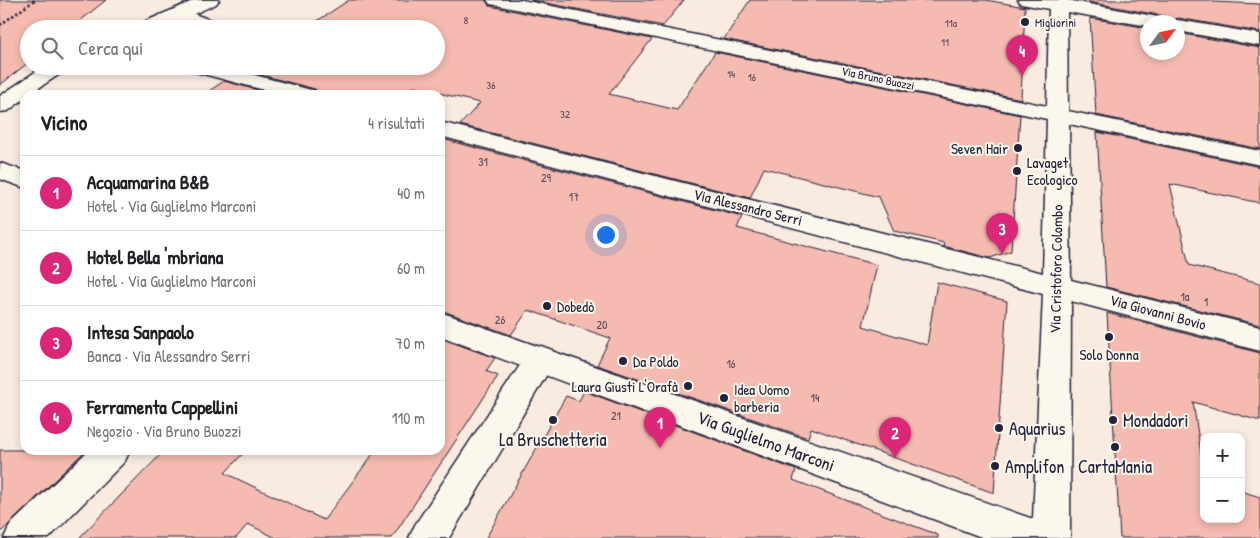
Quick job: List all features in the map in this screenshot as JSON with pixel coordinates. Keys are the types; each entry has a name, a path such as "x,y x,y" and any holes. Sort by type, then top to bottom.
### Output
{"street":[{"path":"164,20 210,0"},
{"name":"Via Bruno Buozzi","path":"496,0 1260,158"},
{"path":"1027,0 1058,3 1140,19"},
{"name":"Via Cristoforo Colombo","path":"1051,538 1056,286 1058,3"},
{"path":"178,14 194,20"},
{"path":"1185,27 1260,40"},
{"path":"22,90 43,75"},
{"path":"230,75 289,90"},
{"path":"0,106 20,91"},
{"name":"Via Alessandro Serri","path":"445,130 1056,286"},
{"path":"0,171 20,178"},
{"name":"Via Giovanni Bovio","path":"1056,286 1260,339"},
{"name":"Via Guglielmo Marconi","path":"445,326 1034,538"},
{"path":"428,538 541,359"},
{"path":"23,538 108,455"}],"path":[{"path":"0,25 35,0"}],"building":[{"path":"0,0 106,0 81,20 20,20 20,69 0,85"},
{"path":"349,0 485,0 490,6 652,39 609,94 677,110 715,52 1020,115 1011,251 990,258 943,246 944,243 894,231 879,197 764,168 750,198 460,125 480,103 445,95 445,90 426,90 414,87 411,90 316,90 261,75 445,75 445,20 319,20"},
{"path":"531,0 684,0 663,26"},
{"path":"750,0 986,0 1025,7 1021,99 724,39"},
{"path":"1088,0 1211,0 1213,2 1260,4 1260,32 1185,19 1185,15 1159,15 1089,2"},
{"path":"1090,18 1140,27 1140,60 1185,60 1185,34 1260,48 1260,149 1096,115"},
{"path":"224,81 257,90 210,90"},
{"path":"1097,132 1260,167 1260,203 1170,184 1189,265 1260,283 1260,325 1106,287"},
{"path":"445,141 742,217 737,228 877,265 863,326 927,345 937,282 1007,301 994,493 811,428 808,438 597,365 610,338 528,310 511,335 445,312"},
{"path":"1107,313 1260,353 1260,421 1193,402 1200,447 1200,523 1245,523 1245,492 1260,497 1260,538 1120,538"},
{"path":"445,340 495,358 486,371 498,376 392,538 276,538 248,524 236,538 79,538 160,455 241,455 225,473 324,520 372,455 445,455"},
{"path":"584,391 796,470 793,480 938,535 938,538 486,538 566,396 579,401"},
{"path":"0,450 20,450 20,455 81,455 0,533"}],"place":[{"name":"Migliorini","path":"1025,22"},
{"name":"Ferramenta Cappellini","path":"1022,76"},
{"name":"Seven Hair","path":"1018,148"},
{"name":"Lavaget Ecologico","path":"1017,171"},
{"name":"Intesa Sanpaolo","path":"1002,254"},
{"name":"Dobedò","path":"547,306"},
{"name":"Solo Donna","path":"1109,337"},
{"name":"Da Poldo","path":"623,361"},
{"name":"Laura Giusti L'Orafà","path":"688,386"},
{"name":"Idea Uomo barberia","path":"724,398"},
{"name":"La Bruschetteria","path":"553,420"},
{"name":"Mondadori","path":"1113,420"},
{"name":"Aquarius","path":"999,428"},
{"name":"CartaMania","path":"1115,447"},
{"name":"Acquamarina B&B","path":"660,448"},
{"name":"Hotel Bella 'mbriana","path":"895,458"},
{"name":"Amplifon","path":"995,466"}]}
